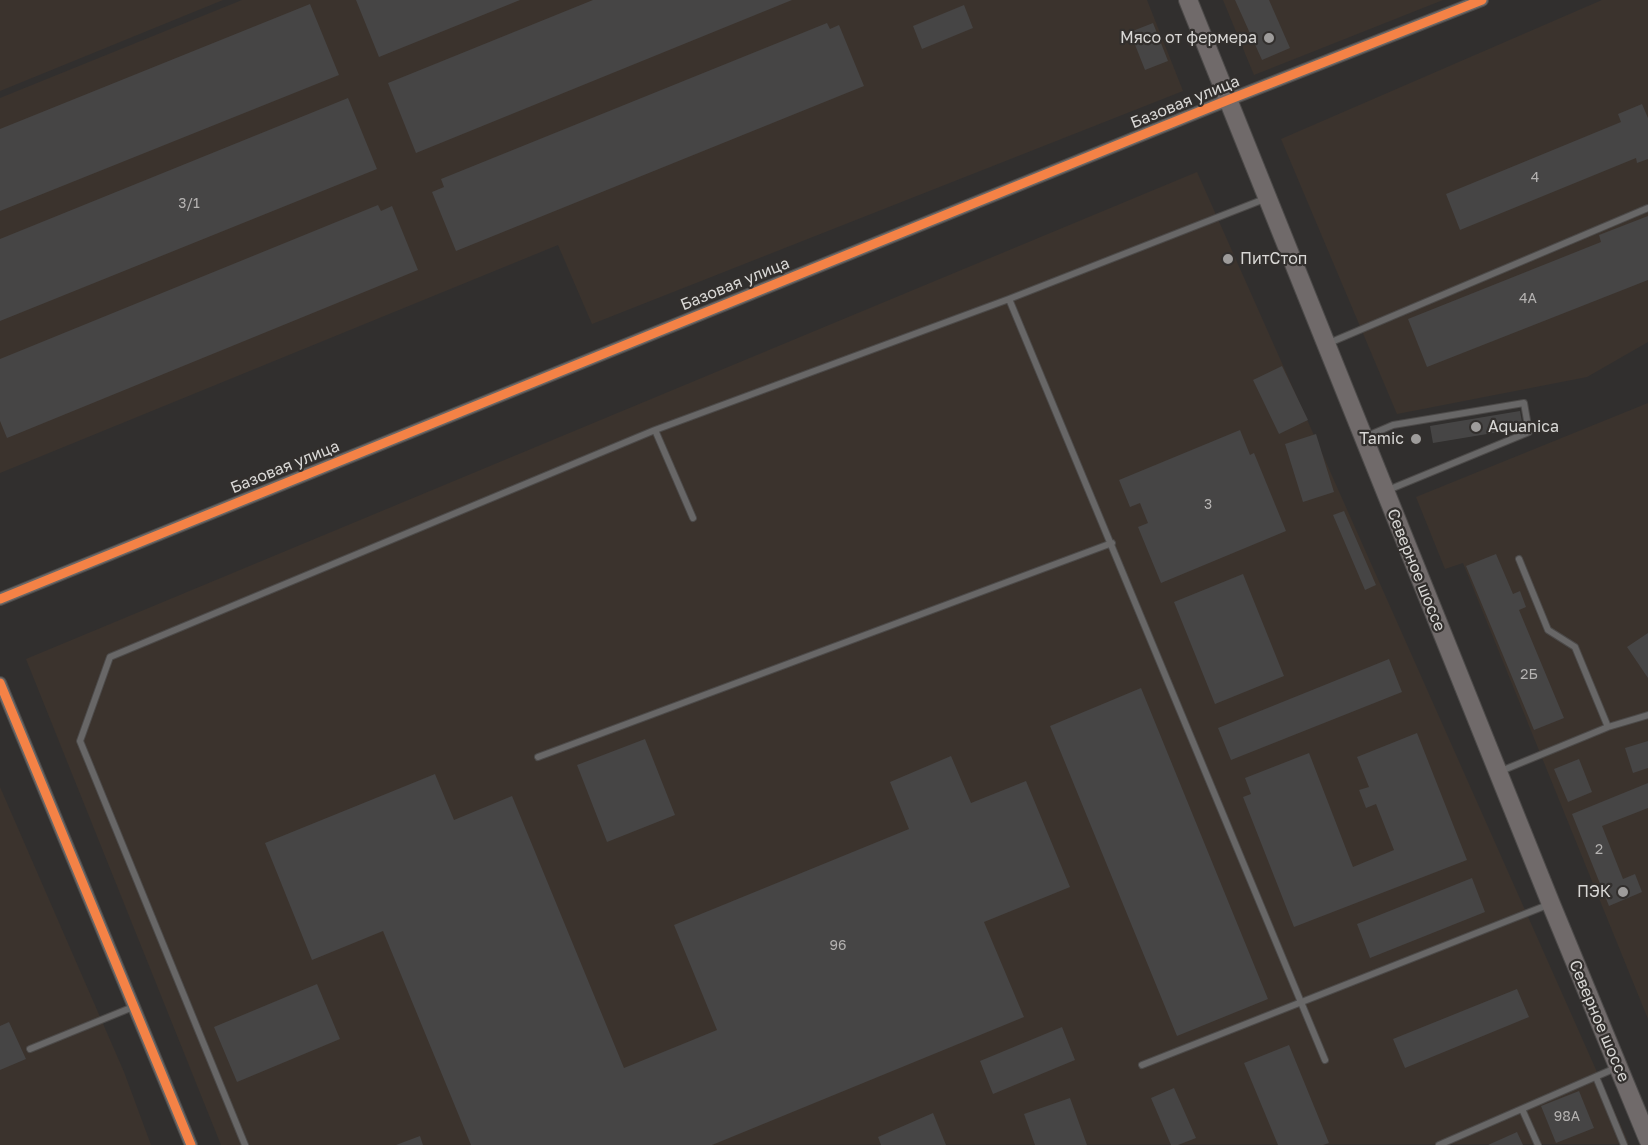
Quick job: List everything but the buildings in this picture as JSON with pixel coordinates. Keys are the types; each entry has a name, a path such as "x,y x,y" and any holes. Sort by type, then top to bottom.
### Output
{"main road":[{"name":"Северное шоссе","path":"1188,0 1551,904 1648,1139"}],"street":[{"name":"Базовая улица","path":"0,599 1228,100 1482,0"},
{"path":"0,683 191,1145"}],"lane":[{"path":"245,1145 80,741 110,657 655,430 1009,299 1267,198"},
{"path":"1325,344 1648,208"},
{"path":"1009,299 1325,1060"},
{"path":"1363,437 1393,425 1524,403 1529,432 1385,492"},
{"path":"655,430 693,518"},
{"path":"538,757 1112,543"},
{"path":"1519,560 1548,630 1575,647 1608,727"},
{"path":"1498,772 1608,727 1648,715"},
{"path":"1142,1065 1551,904"},
{"path":"30,1049 134,1006"},
{"path":"1439,1145 1618,1067"},
{"path":"1596,1077 1624,1145"},
{"path":"1522,1109 1538,1145"}],"shaded area":[{"path":"0,0 223,0 0,91"},
{"path":"242,0 1147,0 1183,91 592,324 558,245 0,473 0,98"},
{"path":"1223,0 1443,0 1254,75"},
{"path":"1602,0 1648,0 1648,342 1587,377 1397,414 1281,139"},
{"path":"1197,172 1629,1144 221,1145 26,659"},
{"path":"1648,403 1648,1019 1463,563 1445,569 1416,497"},
{"path":"0,787 124,1072 151,1145 0,1145"}],"cycle path":[{"path":"0,599 1228,100 1482,0"},
{"path":"0,683 191,1145"}],"place":[{"name":"Мясо от фермера","path":"1269,38"},
{"name":"ПитСтоп","path":"1228,259"},
{"name":"Aquanica","path":"1476,427"},
{"name":"Tamic","path":"1416,439"},
{"name":"ПЭК","path":"1623,892"}]}
